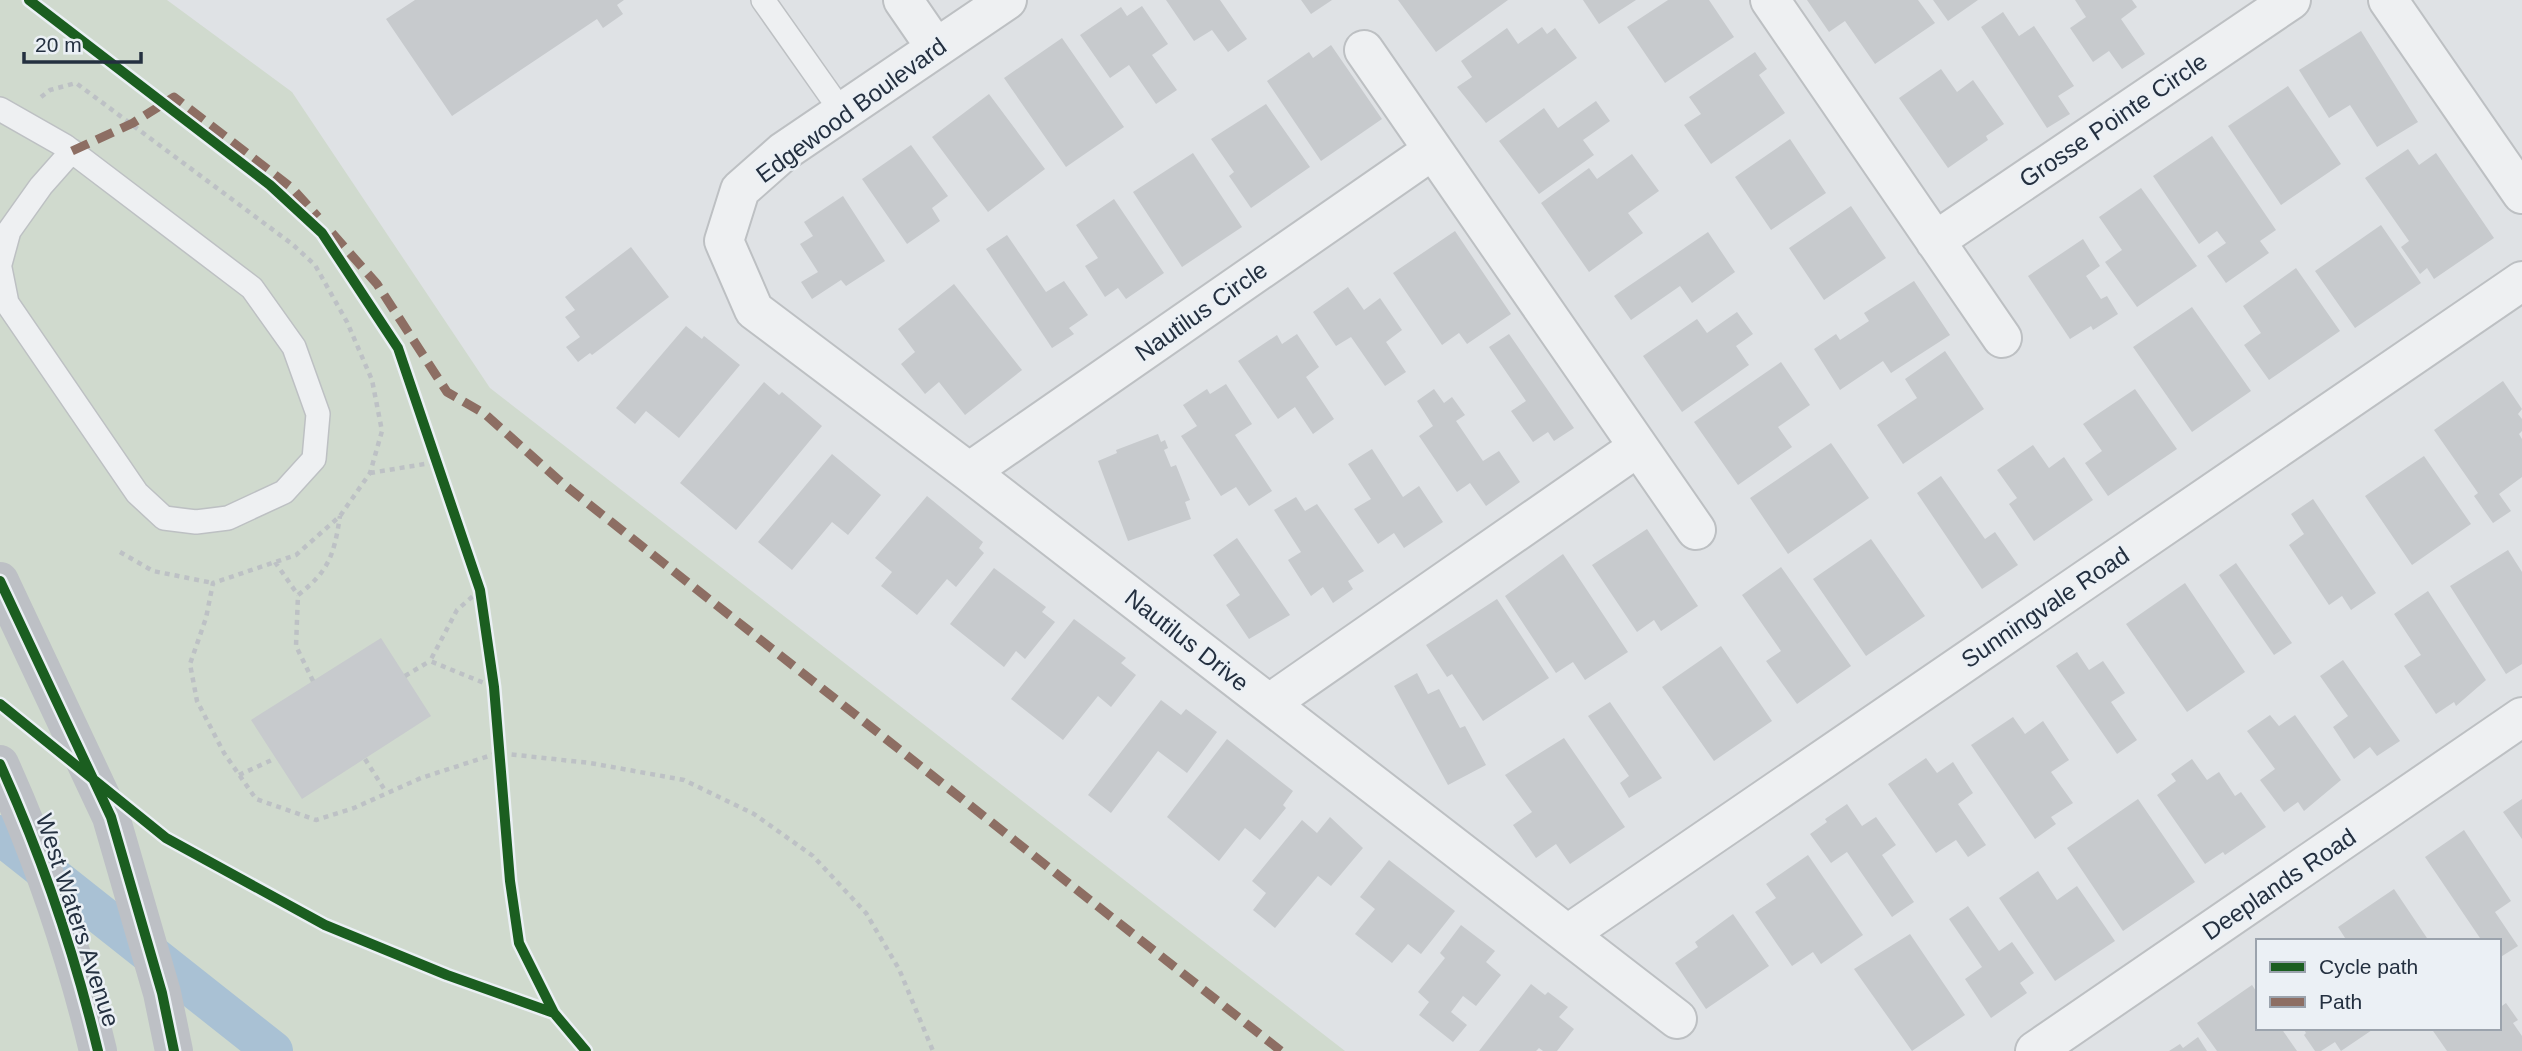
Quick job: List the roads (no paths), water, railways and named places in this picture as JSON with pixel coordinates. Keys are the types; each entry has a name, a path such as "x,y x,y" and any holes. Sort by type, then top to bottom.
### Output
{"street":[{"path":"903,0 936,48"},
{"name":"Edgewood Boulevard","path":"724,241 740,190 783,152 1007,0"},
{"path":"1770,0 2002,338"},
{"name":"Grosse Pointe Circle","path":"1935,241 2291,0"},
{"path":"2388,0 2522,194"},
{"path":"1364,50 1696,530"},
{"name":"Nautilus Circle","path":"969,472 1433,150"},
{"name":"Nautilus Drive","path":"724,241 754,310 969,472 1677,1019"},
{"name":"Sunningvale Road","path":"1568,934 2522,281"},
{"path":"1269,704 1638,447"},
{"path":"0,581 111,817 162,993 173,1051"},
{"name":"Deeplands Road","path":"2035,1051 2522,717"},
{"name":"West Waters Avenue","path":"0,764 37,846 84,992 98,1051"}],"lane":[{"path":"764,0 842,112"},
{"path":"0,109 72,151 252,288 294,346 318,414 314,459 284,492 229,518 196,522 164,518 137,493 8,303 0,266 9,231 41,186 72,151"}],"waterway":[{"path":"0,835 273,1051"}]}
